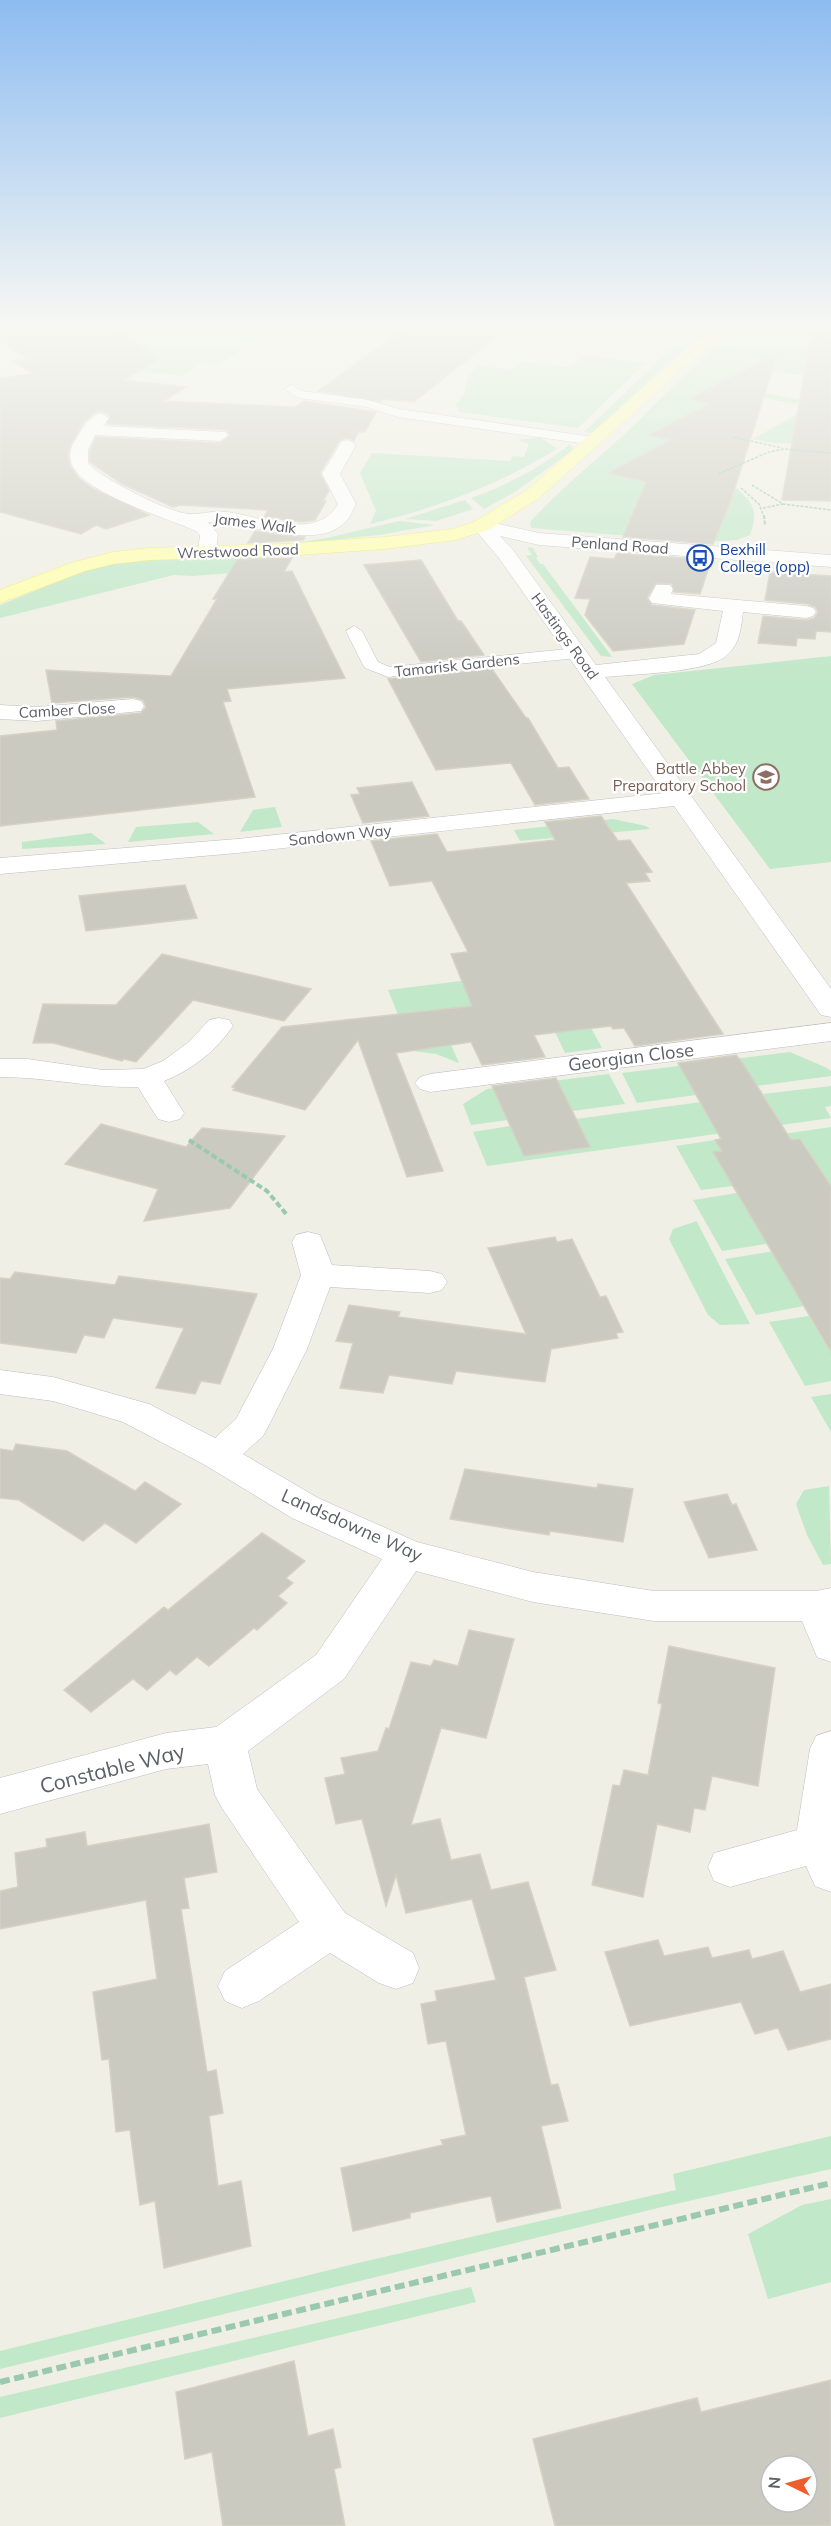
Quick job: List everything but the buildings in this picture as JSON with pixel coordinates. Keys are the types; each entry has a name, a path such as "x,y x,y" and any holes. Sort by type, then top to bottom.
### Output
{"main road":[{"path":"481,526 533,494 591,444"},
{"name":"Wrestwood Road","path":"0,597 78,567 113,558 385,543 455,534 481,526"}],"street":[{"path":"81,444 80,464 97,481 136,500 203,527 209,534 207,552"},
{"name":"James Walk","path":"189,520 204,517 227,517 279,529 322,528 338,521 345,513 347,504 331,474 348,445"},
{"name":"Penland Road","path":"481,526 539,538 831,561"},
{"name":"Hastings Road","path":"481,526 506,554 831,1009"},
{"path":"663,589 659,599 806,612"},
{"path":"591,672 703,660 719,654 726,647 734,606"},
{"name":"Camber Close","path":"0,712 37,714 133,706"},
{"name":"Sandown Way","path":"0,866 237,846 680,798"},
{"path":"0,1068 28,1068 103,1079 147,1078 173,1066 200,1047 219,1026"},
{"name":"Georgian Close","path":"430,1083 831,1032"},
{"path":"147,1078 169,1113"},
{"path":"218,1456 250,1427 290,1349 318,1275 308,1242"},
{"path":"318,1275 430,1282"},
{"name":"Landsdowne Way","path":"0,1382 53,1389 136,1413 218,1456 305,1508 407,1554 533,1587 654,1606 823,1604"},
{"name":"Constable Way","path":"0,1796 166,1751 225,1744 330,1667 407,1554"},
{"path":"823,1604 831,1646"},
{"path":"225,1744 237,1795 329,1928 396,1968"},
{"path":"730,1867 824,1858 831,1749"},
{"path":"242,1986 329,1928"}],"lane":[{"name":"Tamarisk Gardens","path":"378,634 355,633 371,665 388,672 577,653"}],"path":[{"path":"762,444 784,449 831,453"},
{"path":"718,474 770,452 784,449"},
{"path":"752,486 783,504"},
{"path":"741,488 756,499 763,508 765,525 759,556"},
{"path":"763,508 783,504 831,510"},
{"path":"169,1113 189,1140 203,1152 255,1180 285,1211 296,1235 308,1242"},
{"path":"0,2382 831,2183"}],"green space":[{"path":"529,444 550,444 557,449 512,474 466,494 419,511 370,524 376,511 360,473 372,453 510,461 512,456 524,457"},
{"path":"570,444 573,450 515,492 484,509 471,498 523,475"},
{"path":"613,444 677,444 640,464 630,461 609,472 639,481 647,479 631,518 737,489 751,504 754,521 750,535 737,540 702,542 531,528 530,522"},
{"path":"465,500 473,509 436,521 405,519"},
{"path":"399,521 435,525 379,535 284,545 327,538"},
{"path":"527,547 533,548 540,564 543,564 612,657 601,656 526,556 532,555"},
{"path":"270,555 275,570 192,576 174,575 0,618 0,605 84,571 122,562 155,558"},
{"name":"Battle Abbey Preparatory School","path":"831,656 831,862 770,869 632,684 654,675"},
{"path":"275,807 282,827 240,832 253,810"},
{"path":"613,819 646,826 650,829 520,841 514,830"},
{"path":"198,822 214,834 128,842 136,827"},
{"path":"91,833 106,844 22,849 22,842"},
{"path":"559,969 602,1048 565,1053 555,1032 491,1004 402,1014 445,1046 451,1045 459,1063 436,1054 413,1051 388,990"},
{"path":"790,1052 827,1068 831,1071 831,1076 757,1086 742,1062 683,1070 696,1095 637,1103 622,1073"},
{"path":"609,1074 625,1104 572,1111 496,1093 508,1120 471,1125 463,1104 487,1089"},
{"path":"831,1086 831,1106 825,1107 831,1118 487,1166 473,1132 510,1126 524,1156 589,1147 576,1119 701,1102 778,1120 763,1094"},
{"path":"831,1127 831,1205 821,1171 801,1139 788,1141 783,1134"},
{"path":"715,1140 722,1151 713,1153 733,1186 701,1190 676,1146"},
{"path":"737,1193 752,1219 762,1217 777,1242 722,1251 693,1200"},
{"path":"697,1221 750,1324 720,1325 708,1315 669,1239 673,1229"},
{"path":"781,1250 791,1266 781,1268 804,1306 756,1315 725,1259"},
{"path":"809,1316 828,1348 831,1348 831,1381 805,1386 769,1322"},
{"path":"831,1394 831,1432 811,1397"},
{"path":"829,1486 831,1564 823,1565 807,1535 796,1504 804,1490"},
{"path":"831,2136 831,2169 662,2207 0,2369 0,2351 358,2263 676,2190 673,2174"},
{"path":"831,2199 831,2282 768,2299 748,2234 802,2205"},
{"path":"471,2287 476,2302 0,2418 0,2397"}],"place":[{"name":"Bexhill College (opp)","path":"700,558"},
{"name":"Battle Abbey Preparatory School","path":"766,777"}]}
